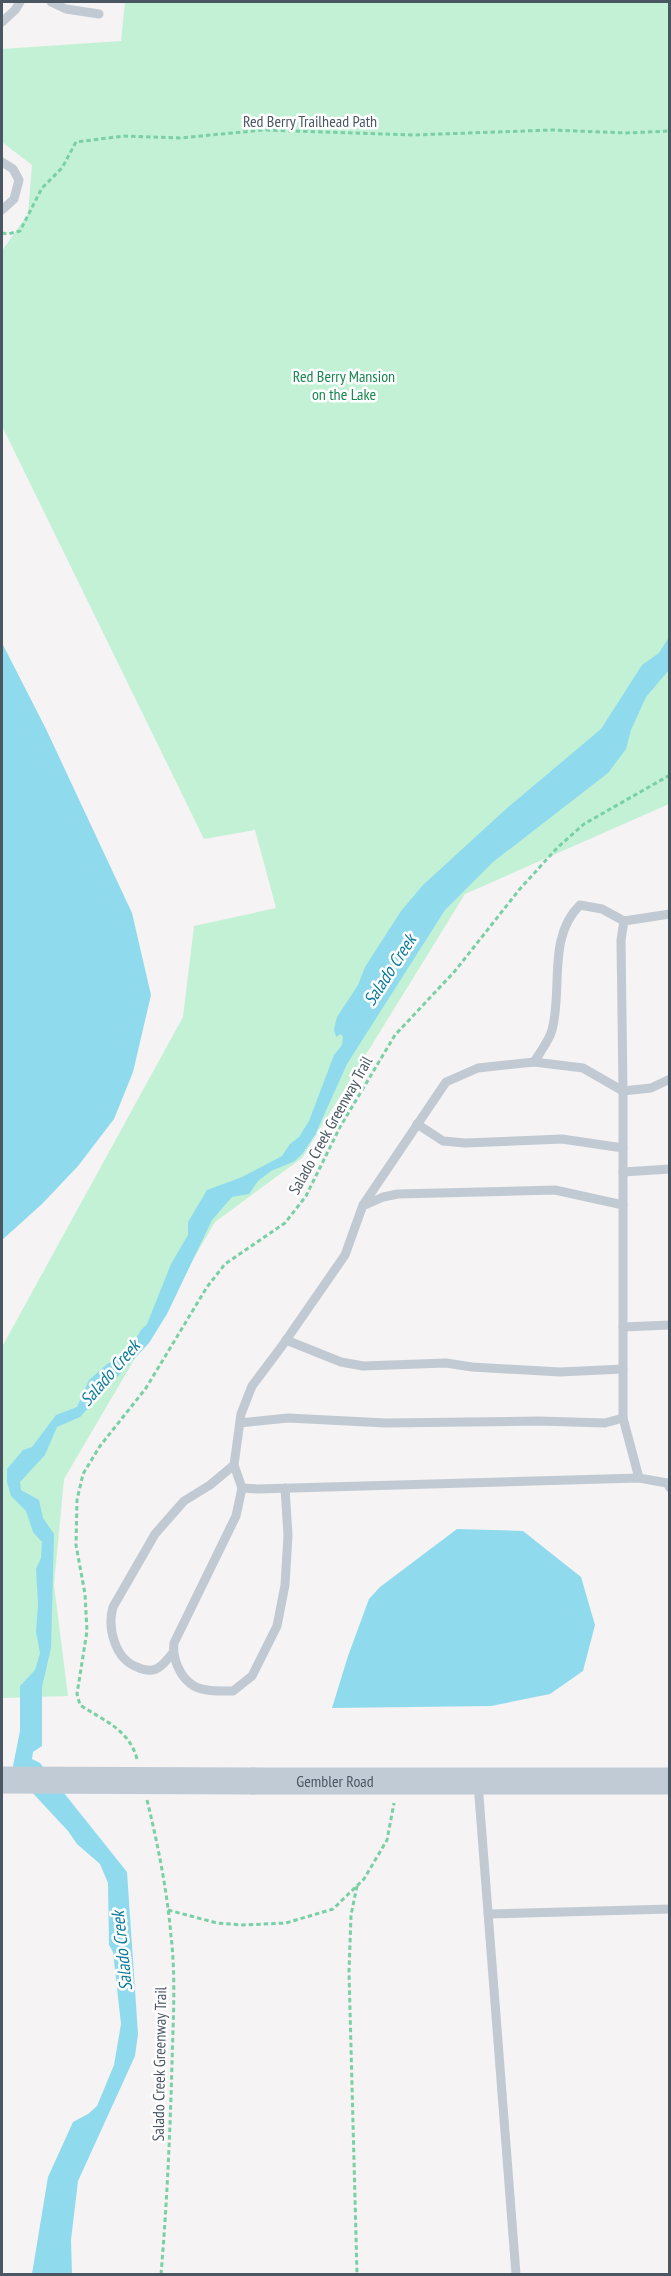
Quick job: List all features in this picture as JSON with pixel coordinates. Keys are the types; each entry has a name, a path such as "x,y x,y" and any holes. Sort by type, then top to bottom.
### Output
{"main road":[{"name":"Gembler Road","path":"2,1780 669,1781"}],"lane":[{"path":"2,22 20,2"},
{"path":"51,2 66,9 99,14"},
{"path":"2,162 13,169 19,180 14,199 2,210"},
{"path":"534,1062 552,1030 561,935 573,912 580,905 602,909 624,921 669,914"},
{"path":"624,921 621,940 624,1091 624,1418 639,1478"},
{"path":"285,1488 288,1535 285,1586 278,1626 252,1676 233,1691 214,1691 194,1686 181,1673 173,1653 174,1643 236,1516 242,1488 234,1465 241,1414 252,1386 345,1255 363,1205 446,1082 478,1068 534,1062 583,1068 624,1091 651,1088 669,1079"},
{"path":"417,1124 433,1137 443,1141 489,1143 562,1139 624,1148"},
{"path":"624,1172 669,1169"},
{"path":"363,1205 398,1194 555,1190 623,1205"},
{"path":"623,1327 669,1325"},
{"path":"286,1340 333,1359 363,1366 446,1363 472,1367 560,1372 624,1369"},
{"path":"240,1423 288,1418 386,1423 539,1421 605,1423 624,1418"},
{"path":"173,1653 157,1669 146,1671 132,1665 123,1657 113,1639 110,1618 113,1607 155,1534 184,1501 210,1485 234,1465"},
{"path":"242,1488 639,1478 668,1483 669,1488"},
{"path":"477,1781 516,2274"},
{"path":"488,1914 669,1909"}],"path":[{"name":"Red Berry Trailhead Path","path":"2,232 8,234 20,231 42,188 62,168 76,142 124,136 180,138 263,130 413,135 552,130 626,133 669,131"},
{"name":"Salado Creek Greenway Trail","path":"116,1726 80,1706 77,1694 87,1630 86,1594 76,1545 77,1500 83,1474 100,1446 146,1388 207,1287 225,1264 285,1223 306,1196 340,1126 395,1035 455,971 519,890 557,848 584,824 669,774"},
{"path":"168,1910 217,1923 243,1925 286,1923 333,1909 364,1879 387,1840 398,1781"},
{"name":"Salado Creek Greenway Trail","path":"160,1855 171,1937 173,2003 166,2209 160,2274"},
{"path":"357,1886 351,1915 349,1972 357,2274"}],"green space":[{"name":"Red Berry Mansion on the Lake","path":"125,2 669,2 669,804 465,894 302,1158 215,1222 64,1479 54,1585 68,1696 2,1698 2,1347 183,1017 194,926 276,908 255,830 204,839 2,426 2,251 28,214 32,165 2,142 2,49 121,41"}],"water":[{"name":"Salado Creek","path":"669,637 669,670 646,697 631,730 626,749 608,773 493,862 445,910 347,1064 315,1135 303,1153 295,1161 271,1171 258,1181 249,1194 232,1197 212,1220 167,1314 149,1343 80,1417 57,1427 45,1455 20,1482 21,1490 39,1500 43,1518 54,1534 51,1648 42,1687 42,1746 33,1752 32,1759 40,1763 127,1872 138,2034 135,2056 78,2181 71,2240 72,2274 32,2274 48,2177 73,2122 97,2106 114,2065 121,2024 113,1952 109,1945 108,1883 100,1864 77,1844 68,1831 15,1774 13,1766 20,1731 20,1686 35,1670 40,1653 36,1632 38,1604 36,1569 41,1558 42,1542 33,1532 26,1511 11,1496 7,1482 7,1469 23,1450 32,1447 56,1415 77,1407 89,1380 132,1345 147,1324 171,1264 188,1235 188,1222 207,1190 242,1177 282,1156 290,1144 299,1137 309,1121 334,1055 342,1045 343,1037 341,1034 336,1037 334,1029 337,1017 358,985 365,967 401,911 423,885 506,809 601,729 642,665 659,653"},
{"path":"2,643 46,729 132,913 151,995 133,1072 114,1119 78,1166 42,1204 2,1240"},
{"path":"457,1529 523,1531 581,1577 595,1625 583,1671 550,1694 491,1706 332,1708 369,1599 380,1587"}]}
